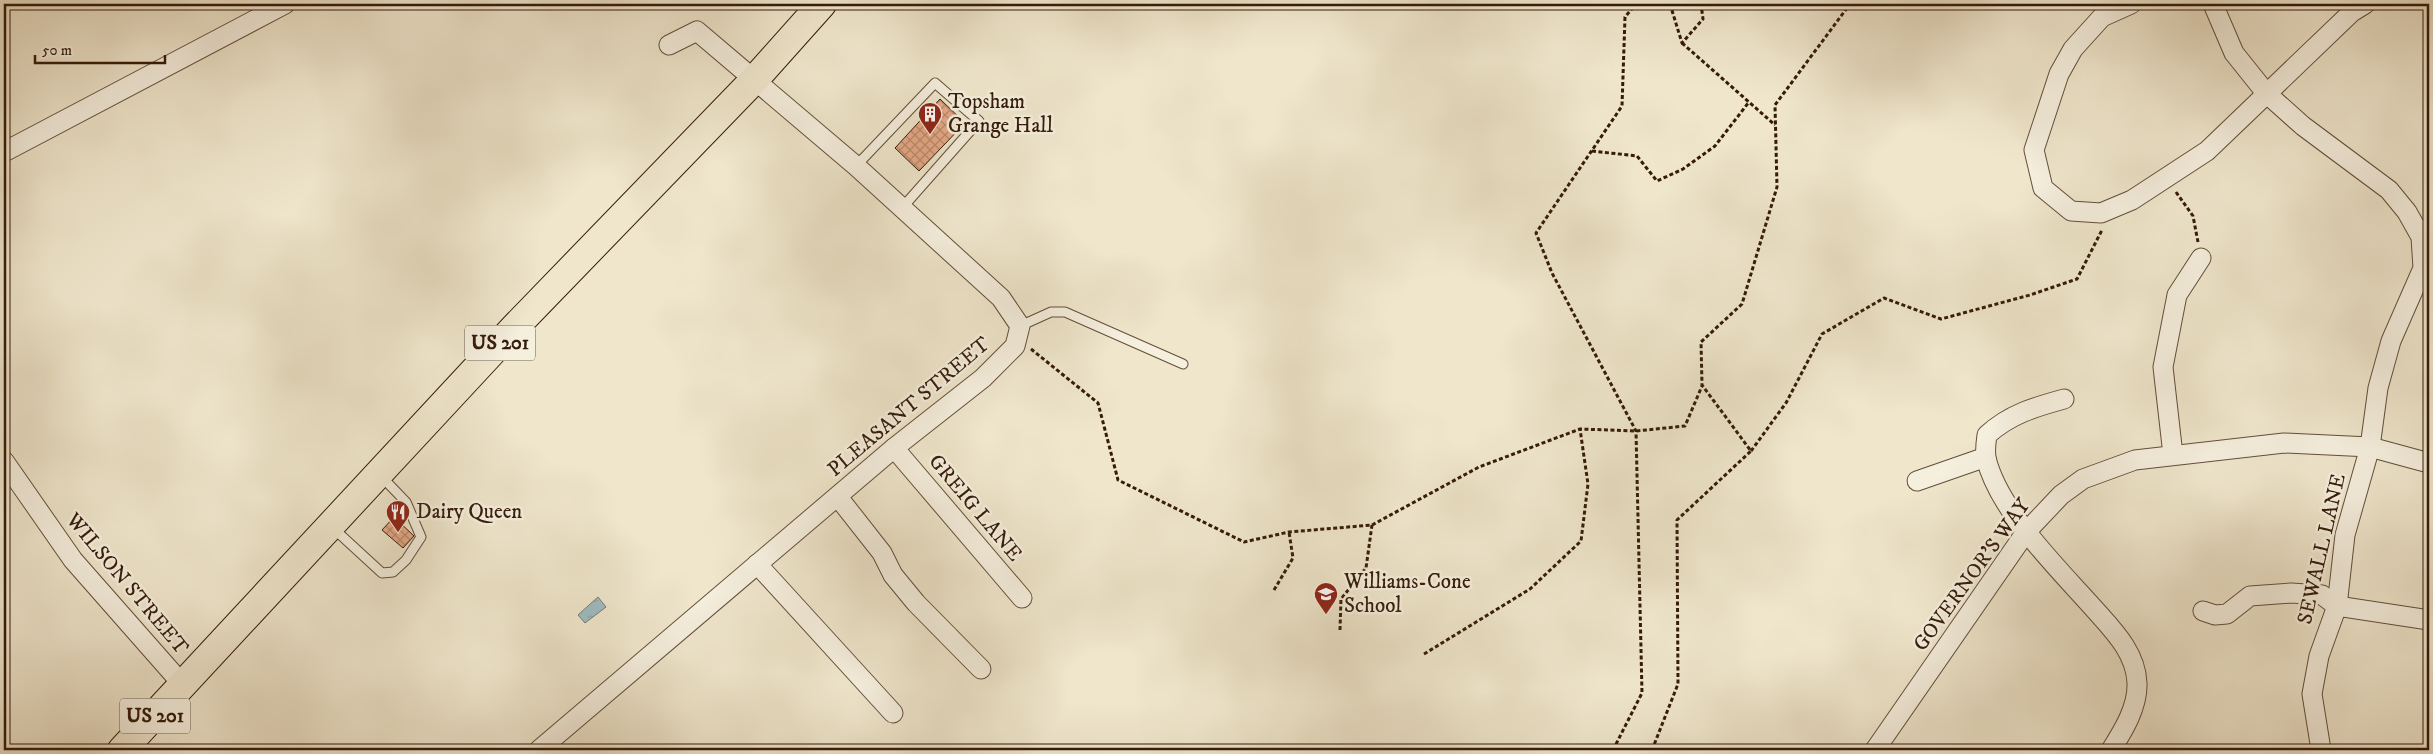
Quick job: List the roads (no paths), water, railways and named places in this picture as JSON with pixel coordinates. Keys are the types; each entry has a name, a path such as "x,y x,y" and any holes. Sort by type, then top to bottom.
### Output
{"main road":[{"name":"US 201","path":"122,750 514,328 755,79 822,4"}],"street":[{"path":"4,152 285,4"},
{"path":"2132,4 2102,17 2073,49 2060,74 2034,150 2043,188 2071,211 2101,213 2132,200 2208,151 2242,121 2266,93 2352,12 2365,4"},
{"name":"SEWALL LANE","path":"2214,4 2234,53 2266,93 2303,126 2389,190 2408,212 2421,238 2423,268 2391,341 2378,388 2370,447 2345,535 2336,606 2319,656 2312,694 2321,750"},
{"path":"669,45 697,31 856,166 1001,298 1020,326"},
{"path":"2173,455 2163,367 2177,295 2201,258"},
{"name":"PLEASANT STREET","path":"539,750 894,448 983,378 1015,346 1020,326"},
{"path":"2064,398 2002,421 1987,435 1986,457 2001,492 2026,532 2116,633 2132,660 2137,684 2133,708 2111,750"},
{"name":"GOVERNOR'S WAY","path":"1875,750 2026,532 2062,495 2082,479 2135,460 2284,442 2370,447 2429,462"},
{"name":"GREIG LANE","path":"894,448 1022,598"},
{"path":"1917,481 1986,457"},
{"name":"WILSON STREET","path":"4,460 73,560 183,685"},
{"path":"838,497 882,554 893,575 916,603 981,669"},
{"path":"757,564 893,713"},
{"path":"2203,611 2215,615 2227,614 2250,596 2292,592 2322,595 2336,606 2429,620"}],"lane":[{"path":"856,166 935,83 979,121 902,208"},
{"path":"1020,326 1051,312 1065,312 1183,364"},
{"path":"331,527 382,573 393,572 406,560 421,537 406,502 379,474"}],"water":[{"path":"598,597 606,607 585,623 578,615"}],"place":[{"name":"Topsham Grange Hall","path":"930,135"},
{"name":"Dairy Queen","path":"398,533"},
{"name":"Williams-Cone School","path":"1326,615"}]}
